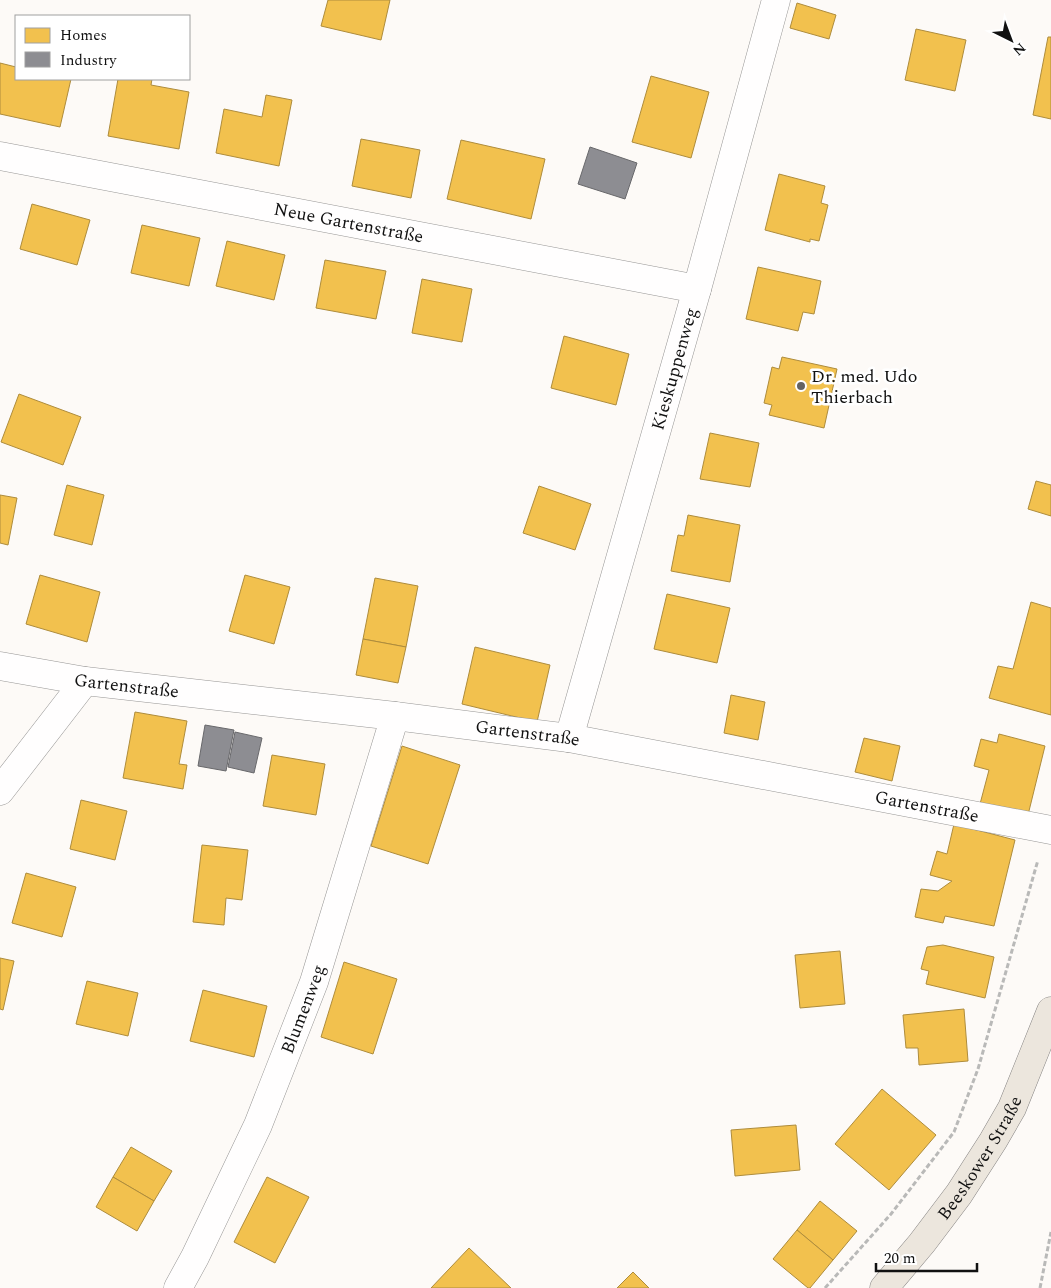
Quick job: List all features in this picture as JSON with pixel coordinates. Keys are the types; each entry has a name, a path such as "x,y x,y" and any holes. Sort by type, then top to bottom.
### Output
{"main road":[{"name":"Beeskower Straße","path":"889,1286 959,1194 993,1141 1012,1108 1051,1011"}],"street":[{"name":"Kieskuppenweg","path":"569,738 697,290 776,0"},
{"name":"Neue Gartenstraße","path":"0,156 697,290"},
{"name":"Gartenstraße","path":"0,666 85,681 569,738 1049,830"},
{"path":"0,791 85,681"},
{"name":"Blumenweg","path":"178,1288 195,1257 258,1125 314,982 395,716"}],"path":[{"path":"824,1288 891,1214 954,1132 978,1069 1049,830"},
{"path":"1040,1288 1051,1232"}],"building: Homes":[{"path":"328,0 390,0 381,40 321,26"},
{"path":"797,3 836,15 829,39 790,28"},
{"path":"916,29 966,40 955,91 905,80"},
{"path":"1048,37 1051,37 1051,119 1033,115"},
{"path":"0,63 15,67 15,80 71,80 60,127 0,114"},
{"path":"651,76 709,92 691,158 632,142"},
{"path":"118,80 152,80 151,85 189,92 179,149 108,136"},
{"path":"266,95 292,100 279,166 216,153 224,109 262,117"},
{"path":"361,139 420,150 411,198 352,186"},
{"path":"461,140 545,159 531,219 447,199"},
{"path":"779,174 825,186 821,203 828,205 819,241 810,239 810,242 765,230"},
{"path":"32,204 90,220 77,265 20,249"},
{"path":"142,225 200,238 189,286 131,273"},
{"path":"227,241 285,255 274,300 216,286"},
{"path":"325,260 386,271 376,319 316,308"},
{"path":"758,267 821,281 814,314 803,312 798,331 746,319"},
{"path":"422,279 472,289 462,342 412,333"},
{"path":"564,336 629,354 616,405 551,388"},
{"name":"Dr. med. Udo Thierbach","path":"782,357 837,369 824,428 769,415 772,405 764,403 772,367 779,369"},
{"path":"19,394 81,417 63,465 1,442"},
{"path":"710,433 759,443 750,487 700,479"},
{"path":"1036,481 1051,485 1051,516 1028,509"},
{"path":"67,485 104,495 92,545 54,535"},
{"path":"539,486 591,504 575,550 523,533"},
{"path":"0,495 17,498 8,545 0,543"},
{"path":"688,515 740,525 730,582 671,571 678,535 684,536"},
{"path":"40,575 100,592 87,642 26,624"},
{"path":"245,575 290,587 274,644 229,631"},
{"path":"375,578 418,586 406,647 363,639"},
{"path":"667,594 730,608 717,663 654,649"},
{"path":"1031,602 1051,608 1051,715 989,698 998,666 1013,669"},
{"path":"363,639 406,647 398,683 356,675"},
{"path":"475,647 550,665 537,722 462,704"},
{"path":"731,695 765,702 758,740 724,733"},
{"path":"135,712 187,721 179,764 187,765 183,789 123,778"},
{"path":"999,734 1045,746 1028,815 980,804 989,770 974,766 981,739 997,743"},
{"path":"864,738 900,746 892,781 855,772"},
{"path":"402,746 460,765 428,864 371,846"},
{"path":"272,755 325,764 316,815 263,806"},
{"path":"81,800 127,811 115,860 70,849"},
{"path":"954,824 1015,840 994,926 945,916 943,923 915,917 921,889 938,891 952,881 930,875 937,851 947,854"},
{"path":"202,845 248,850 242,900 226,898 224,925 193,922"},
{"path":"26,873 76,887 62,937 12,923"},
{"path":"943,945 994,957 985,998 926,984 929,971 921,969 927,947"},
{"path":"840,951 845,1004 800,1008 795,955"},
{"path":"0,958 14,961 3,1010 0,1009"},
{"path":"344,962 397,979 373,1054 321,1037"},
{"path":"87,981 138,993 128,1036 76,1024"},
{"path":"203,990 267,1006 254,1057 190,1041"},
{"path":"964,1009 968,1061 919,1065 918,1048 906,1048 903,1015"},
{"path":"882,1089 936,1135 889,1190 835,1144"},
{"path":"796,1125 800,1170 735,1176 731,1130"},
{"path":"131,1147 172,1171 154,1201 113,1177"},
{"path":"113,1177 154,1201 137,1231 96,1207"},
{"path":"267,1177 309,1197 275,1263 234,1242"},
{"path":"820,1201 857,1231 833,1260 797,1230"},
{"path":"797,1230 833,1260 810,1288 773,1259"},
{"path":"469,1248 511,1288 431,1288"},
{"path":"633,1272 649,1288 617,1288"}],"building: Industry":[{"path":"590,147 637,163 625,199 578,184"},
{"path":"205,725 234,730 226,771 198,766"},
{"path":"235,732 262,738 254,773 228,767"}],"place":[{"name":"Dr. med. Udo Thierbach","path":"801,386"}]}
